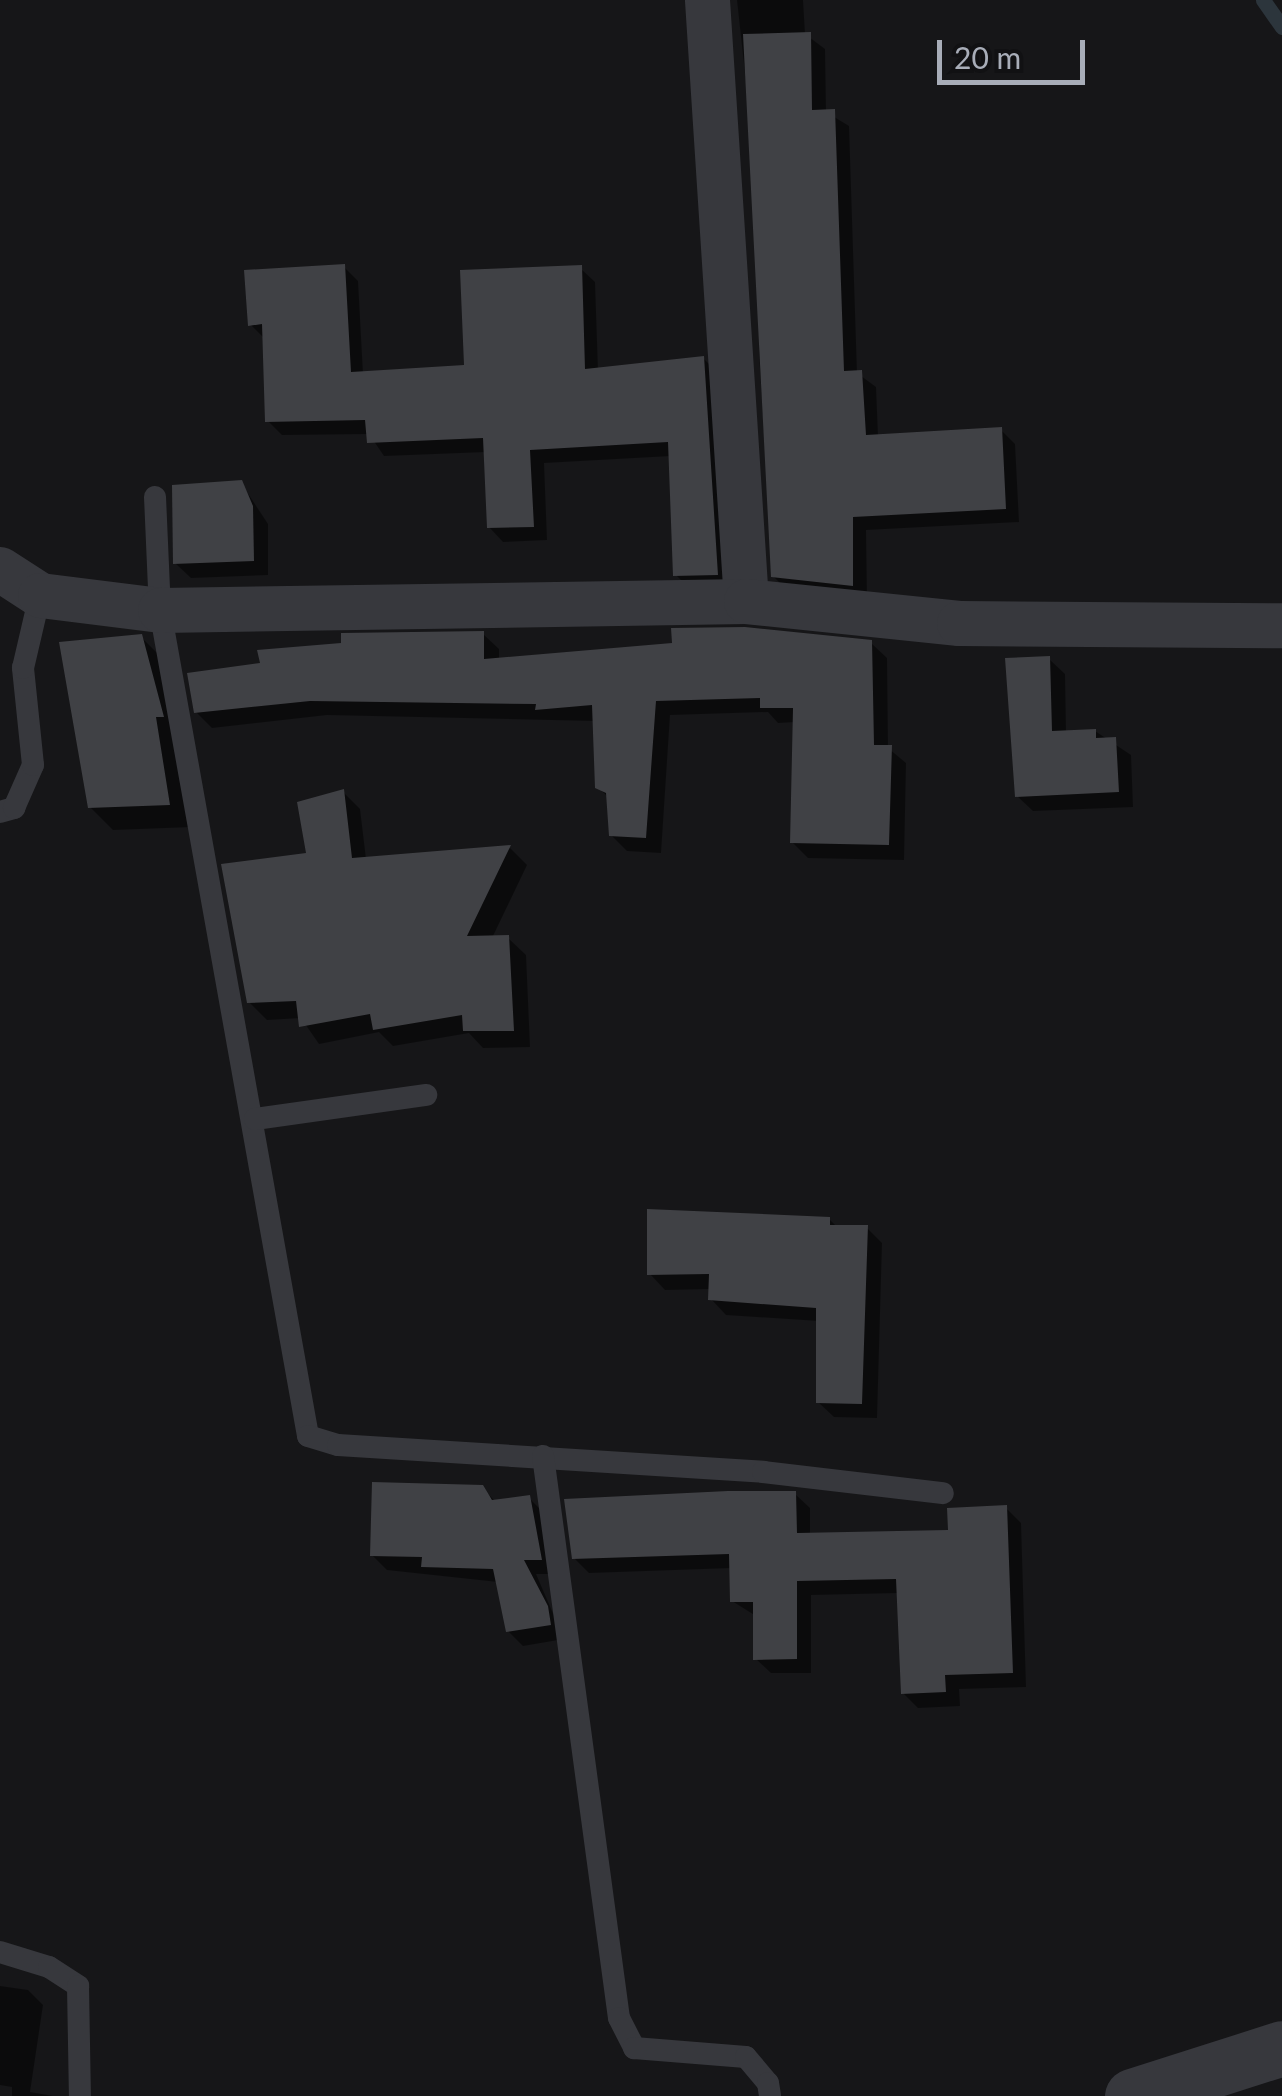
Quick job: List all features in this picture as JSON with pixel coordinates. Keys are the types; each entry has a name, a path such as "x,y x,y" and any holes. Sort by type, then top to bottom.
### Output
{"street":[{"path":"708,0 746,601"},
{"path":"0,570 40,595 160,610 746,601 959,624 1282,624"},
{"path":"1132,2096 1221,2082 1282,2048"}],"lane":[{"path":"155,497 160,610 255,1120 308,1436 338,1445 543,1456 943,1494"},
{"path":"0,812 14,808 33,765 23,668 40,595"},
{"path":"255,1120 426,1095"},
{"path":"543,1456 619,2018 634,2048 746,2057 768,2083 770,2096"},
{"path":"0,1952 48,1968 78,1986 80,2096"}],"building":[{"path":"811,32 812,110 835,109 844,371 862,370 866,435 1002,427 1006,509 853,517 853,586 771,577 743,34"},
{"path":"345,264 351,372 464,365 460,270 582,265 585,369 704,356 718,575 673,576 668,442 530,450 534,527 487,528 483,438 367,443 365,420 265,422 262,324 248,326 244,270"},
{"path":"242,480 253,506 254,561 173,564 172,485"},
{"path":"745,627 872,640 874,745 892,745 889,845 790,843 793,708 760,708 760,698 656,701 646,838 609,836 606,793 595,788 592,705 535,710 536,704 310,701 194,713 187,673 260,663 257,650 341,643 341,633 484,631 484,659 672,643 671,628"},
{"path":"142,634 164,717 156,717 170,805 88,808 59,642"},
{"path":"1050,656 1052,731 1096,729 1096,738 1116,737 1119,792 1015,797 1005,658"},
{"path":"344,789 352,858 511,845 467,936 509,935 514,1031 463,1031 462,1015 373,1030 370,1014 299,1027 296,1001 247,1003 221,864 306,853 297,802"},
{"path":"647,1209 830,1217 830,1225 868,1225 862,1404 816,1403 816,1308 708,1300 709,1274 647,1275"},
{"path":"372,1482 483,1485 492,1500 530,1495 542,1560 524,1560 548,1606 551,1625 506,1632 493,1569 421,1567 422,1557 370,1556"},
{"path":"796,1491 797,1533 948,1530 947,1508 1007,1505 1013,1673 945,1675 946,1692 901,1694 896,1579 797,1581 797,1659 753,1660 753,1602 730,1602 729,1554 572,1559 564,1499"}],"waterway":[{"path":"1263,0 1282,27"}]}
